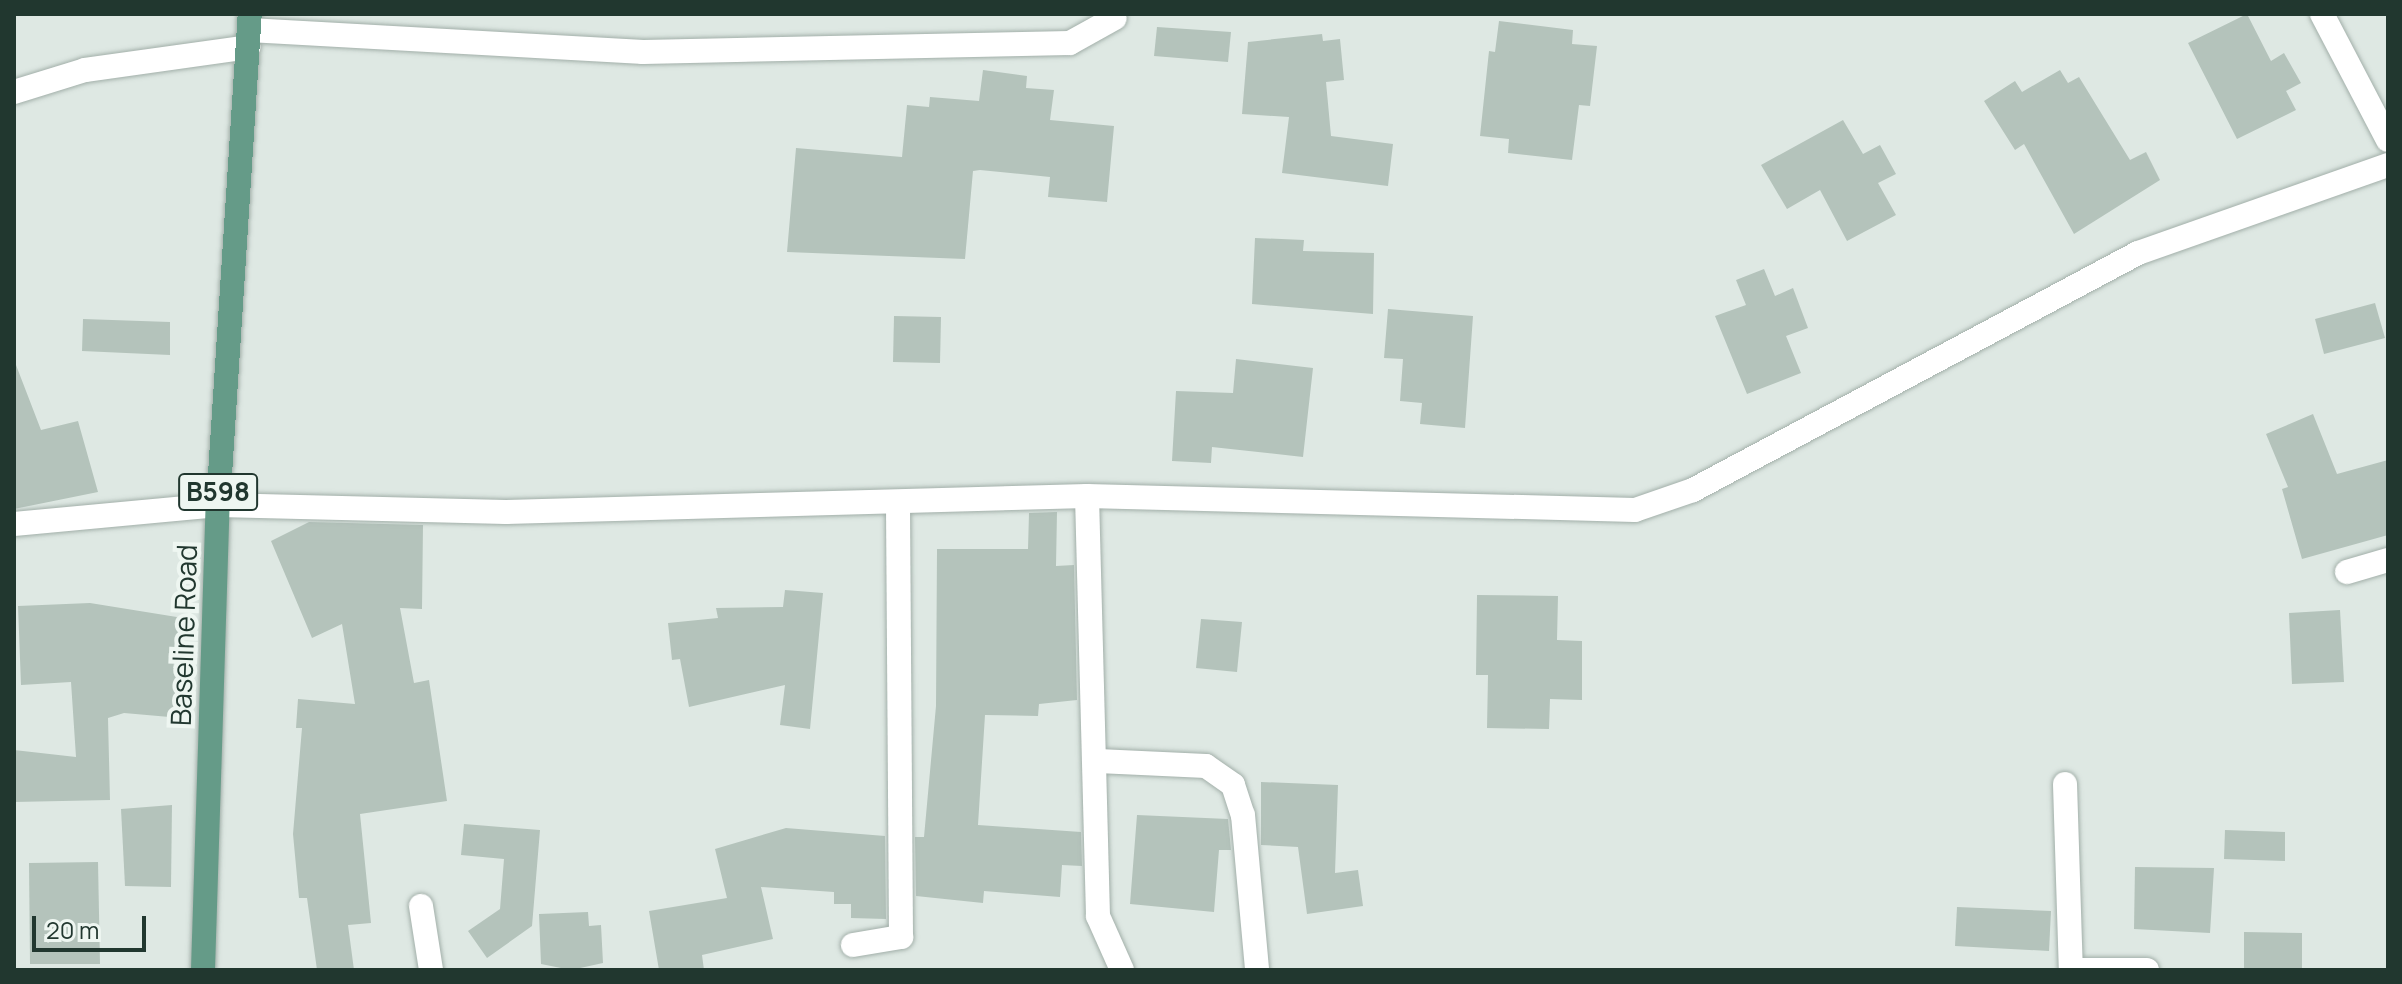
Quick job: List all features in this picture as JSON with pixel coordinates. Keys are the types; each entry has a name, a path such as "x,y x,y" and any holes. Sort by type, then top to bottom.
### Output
{"main road":[{"name":"Baseline Road","path":"203,970 218,505 249,30"}],"street":[{"path":"2322,14 2388,140"},
{"path":"14,92 85,70 249,30 659,52 1070,43 1115,18"},
{"path":"14,524 218,505 506,512 1087,496 1635,510 1693,490 2138,253 2388,165"},
{"path":"1087,496 1098,761 1098,916 1122,970"},
{"path":"853,945 901,937 898,502"},
{"path":"2347,572 2388,560"},
{"path":"1098,761 1206,766 1233,785 1243,815 1257,970"},
{"path":"2065,784 2071,970 2147,970"},
{"path":"421,906 431,970"}],"building":[{"path":"2247,14 2271,61 2284,53 2301,83 2286,91 2296,110 2237,139 2188,43"},
{"path":"1499,21 1573,30 1572,44 1597,46 1590,106 1579,105 1572,160 1508,153 1509,139 1480,136 1489,51 1495,52"},
{"path":"1157,27 1231,32 1228,62 1154,56"},
{"path":"1322,34 1323,41 1340,39 1344,80 1326,82 1331,136 1393,144 1388,186 1282,173 1289,117 1242,114 1248,42"},
{"path":"983,70 1027,76 1026,88 1054,90 1050,120 1114,126 1107,202 1048,197 1050,177 973,171 965,259 787,252 796,148 902,157 907,105 929,107 930,97 979,101"},
{"path":"2060,70 2068,83 2079,77 2130,160 2146,152 2160,180 2074,234 2024,144 2015,150 1984,101 2015,81 2022,92"},
{"path":"1843,120 1863,154 1880,145 1896,174 1878,183 1896,215 1847,241 1820,190 1787,209 1761,165"},
{"path":"1255,238 1304,240 1303,251 1374,253 1373,314 1252,304"},
{"path":"1764,269 1775,296 1793,288 1808,328 1786,336 1801,373 1747,394 1715,316 1746,305 1736,280"},
{"path":"2375,303 2385,338 2324,354 2315,319"},
{"path":"1388,309 1473,316 1465,428 1420,424 1422,403 1400,401 1403,359 1384,358"},
{"path":"894,316 941,317 940,363 893,362"},
{"path":"83,319 170,322 170,355 82,351"},
{"path":"1236,359 1313,368 1303,457 1212,447 1211,463 1172,461 1176,391 1233,393"},
{"path":"16,365 41,430 78,421 98,492 14,509"},
{"path":"2313,414 2337,474 2388,460 2388,535 2302,559 2282,489 2288,487 2266,434"},
{"path":"1057,512 1056,566 1074,565 1077,700 1039,704 1038,716 985,715 978,825 1081,832 1082,866 1062,865 1060,897 984,891 983,903 916,896 915,837 924,837 936,706 937,549 1028,549 1029,513"},
{"path":"309,522 423,525 422,609 400,608 414,683 429,680 447,801 360,814 371,923 348,925 354,970 317,970 307,898 299,898 293,834 302,728 296,728 298,699 355,704 342,624 312,638 271,541"},
{"path":"785,590 823,593 810,729 780,725 785,685 689,707 680,659 672,660 668,623 718,618 716,608 783,607"},
{"path":"1477,595 1558,596 1557,640 1582,641 1582,700 1550,699 1549,729 1487,728 1488,675 1476,675"},
{"path":"90,603 183,618 173,668 185,669 181,718 124,713 108,718 110,800 14,802 14,750 76,757 71,682 21,685 18,606"},
{"path":"2340,610 2344,682 2292,684 2289,613"},
{"path":"1201,619 1242,622 1237,672 1196,668"},
{"path":"1261,782 1338,785 1335,873 1358,870 1363,906 1307,914 1298,847 1261,845"},
{"path":"172,805 171,887 125,886 121,809"},
{"path":"1137,815 1228,819 1231,850 1219,850 1214,912 1130,904"},
{"path":"464,824 540,830 532,926 487,958 468,931 500,909 504,859 461,855"},
{"path":"786,828 885,836 886,919 851,918 851,904 834,904 834,892 761,887 773,939 702,955 704,970 659,970 649,911 727,898 715,849"},
{"path":"2225,830 2285,832 2285,861 2224,859"},
{"path":"98,862 100,964 30,964 29,863"},
{"path":"2135,867 2214,868 2210,933 2134,929"},
{"path":"1957,907 2051,911 2049,951 1955,946"},
{"path":"588,912 589,926 601,925 603,963 571,970 541,964 539,914"},
{"path":"2244,932 2302,933 2302,970 2244,970"}]}
